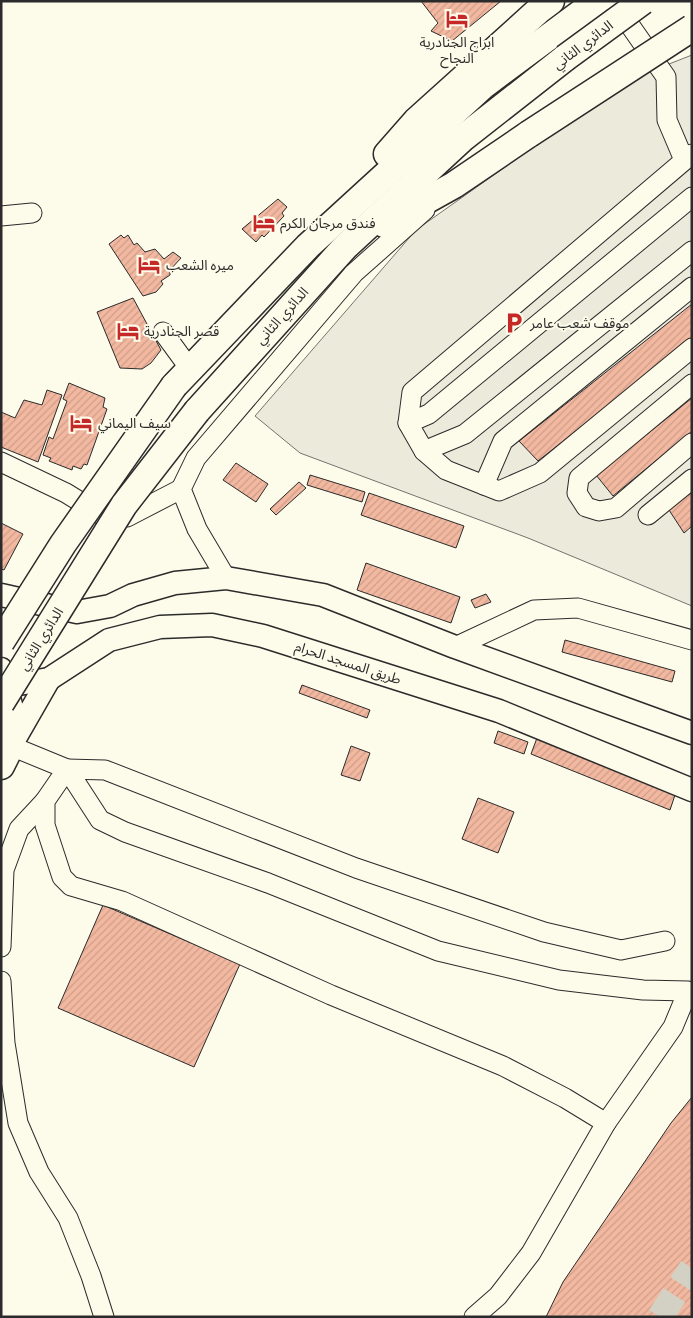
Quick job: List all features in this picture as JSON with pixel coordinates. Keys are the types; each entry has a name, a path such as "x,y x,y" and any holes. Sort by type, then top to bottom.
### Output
{"highway":[{"name":"الدائري الثاني","path":"1,642 63,544 182,378 308,246 484,85 597,1"},
{"name":"الدائري الثاني","path":"2,686 124,505 196,411 345,247 462,138 565,58 643,1"},
{"path":"308,246 416,121 545,6"},
{"path":"345,247 454,185 692,28"}],"main road":[{"path":"1,595 77,612 110,606 133,595 175,583 226,578 323,595 455,647 690,730"},
{"name":"طريق المسجد الحرام","path":"2,686 49,678 109,640 160,627 212,625 263,636 498,710 692,790"},
{"path":"6,756 49,678"},
{"path":"2,686 13,712 6,756"}],"street":[{"path":"613,1 666,77 667,120 688,157 412,392 408,423 424,451 446,470 499,491 540,473 692,348"},
{"path":"1,462 66,493 105,517 127,517 181,489 196,458 354,273 454,185"},
{"path":"408,423 429,414 692,197"},
{"path":"1,216 32,213"},
{"path":"424,451 465,434 692,252"},
{"path":"484,485 503,441 692,286"},
{"path":"163,332 182,378"},
{"path":"692,384 579,478 577,493 586,507 599,511 616,508 692,443"},
{"path":"648,515 692,479"},
{"path":"181,489 197,529 226,578"},
{"path":"455,647 534,610 578,608 692,640"},
{"path":"6,756 67,769 105,770 356,868 544,932 621,950 665,941"},
{"path":"1,947 4,870 19,829 45,802 67,769"},
{"path":"67,769 100,820 126,832 268,883 438,951 559,980 642,990 688,991 673,1028 606,1123 531,1253 498,1296 474,1317"},
{"path":"45,802 46,825 62,877 71,886 122,901 331,995 503,1066 565,1098 606,1123"},
{"path":"1,981 5,1043 18,1123 40,1172 68,1218 91,1276 104,1317"}],"shaded area":[{"name":"موقف شعب عامر","path":"692,55 692,606 528,538 300,453 255,416 416,230 628,80"}],"building":[{"name":"ابراج الجنادرية النجاح","path":"421,1 501,1 452,41 431,31 438,23"},
{"name":"فندق مرجان الكرم","path":"278,199 287,207 282,213 284,216 264,237 262,235 256,242 242,229"},
{"name":"ميره الشعب","path":"121,235 124,238 128,235 134,245 137,243 145,252 155,249 164,259 173,252 181,258 170,270 170,275 161,281 163,284 156,292 143,296 109,244"},
{"name":"قصر الجنادرية","path":"133,298 161,350 151,363 142,369 120,368 97,312"},
{"path":"692,304 692,339 538,461 519,441"},
{"name":"سيف اليماني","path":"69,383 105,398 103,407 107,409 87,465 84,464 81,469 73,466 72,470 49,461 51,458 43,455 49,437 53,439 67,401 63,399"},
{"name":"سيف اليماني","path":"47,390 62,395 38,462 1,447 1,412 15,418 24,400 42,405"},
{"path":"692,398 692,431 613,496 596,475"},
{"path":"236,463 268,484 256,502 223,480"},
{"path":"310,475 365,492 362,502 307,485"},
{"path":"299,482 306,488 276,515 270,509"},
{"path":"692,492 692,526 684,533 669,510"},
{"path":"369,493 464,526 456,548 361,515"},
{"path":"1,523 23,534 4,570 1,569"},
{"path":"366,563 460,597 451,623 357,590"},
{"path":"486,594 491,602 475,608 471,600"},
{"path":"565,640 675,671 672,682 562,652"},
{"path":"302,685 370,710 367,718 299,693"},
{"path":"498,731 528,742 524,754 494,743"},
{"path":"537,738 675,795 670,810 531,754"},
{"path":"351,746 370,753 360,781 341,775"},
{"path":"478,798 514,812 498,853 462,839"},
{"path":"103,905 240,964 194,1067 58,1008"},
{"path":"692,1097 692,1317 546,1317 563,1282 671,1123"}],"tunnel":[{"path":"660,1317 692,1268"}],"place":[{"name":"ابراج الجنادرية النجاح","path":"457,19"},
{"name":"فندق مرجان الكرم","path":"264,223"},
{"name":"ميره الشعب","path":"149,265"},
{"name":"موقف شعب عامر","path":"514,323"},
{"name":"قصر الجنادرية","path":"128,331"},
{"name":"سيف اليماني","path":"81,423"}]}
